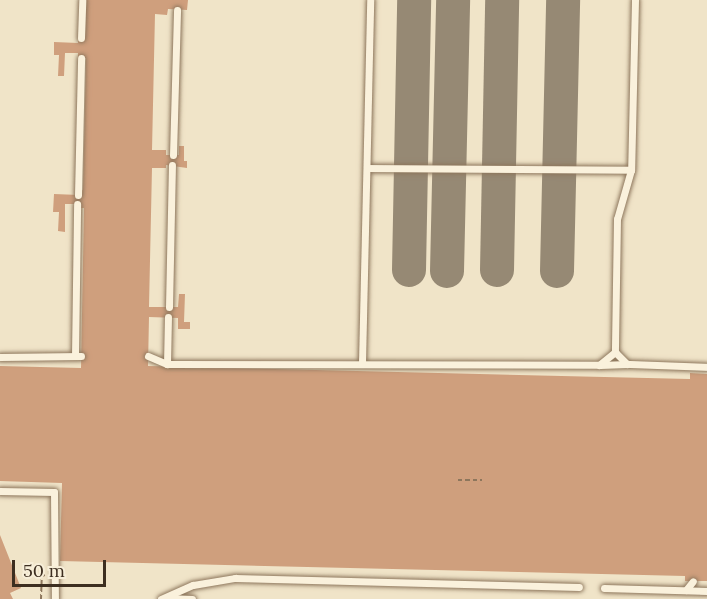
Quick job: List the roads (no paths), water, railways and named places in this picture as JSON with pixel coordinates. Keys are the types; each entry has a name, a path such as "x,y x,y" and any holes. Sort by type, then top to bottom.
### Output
{"lane":[{"path":"81,38 82,0"},
{"path":"362,363 370,0"},
{"path":"627,364 615,352 616,219 631,170 635,0"},
{"path":"173,155 177,10"},
{"path":"78,195 81,58"},
{"path":"169,307 172,165"},
{"path":"367,168 631,170"},
{"path":"0,357 78,356 77,204"},
{"path":"167,364 168,317"},
{"path":"599,364 615,352"},
{"path":"148,356 167,364 627,364 707,367"},
{"path":"0,490 54,492 55,599"},
{"path":"162,599 193,585 235,578 579,587"},
{"path":"686,590 693,581"},
{"path":"604,588 707,591"},
{"path":"162,599 192,599"}]}
